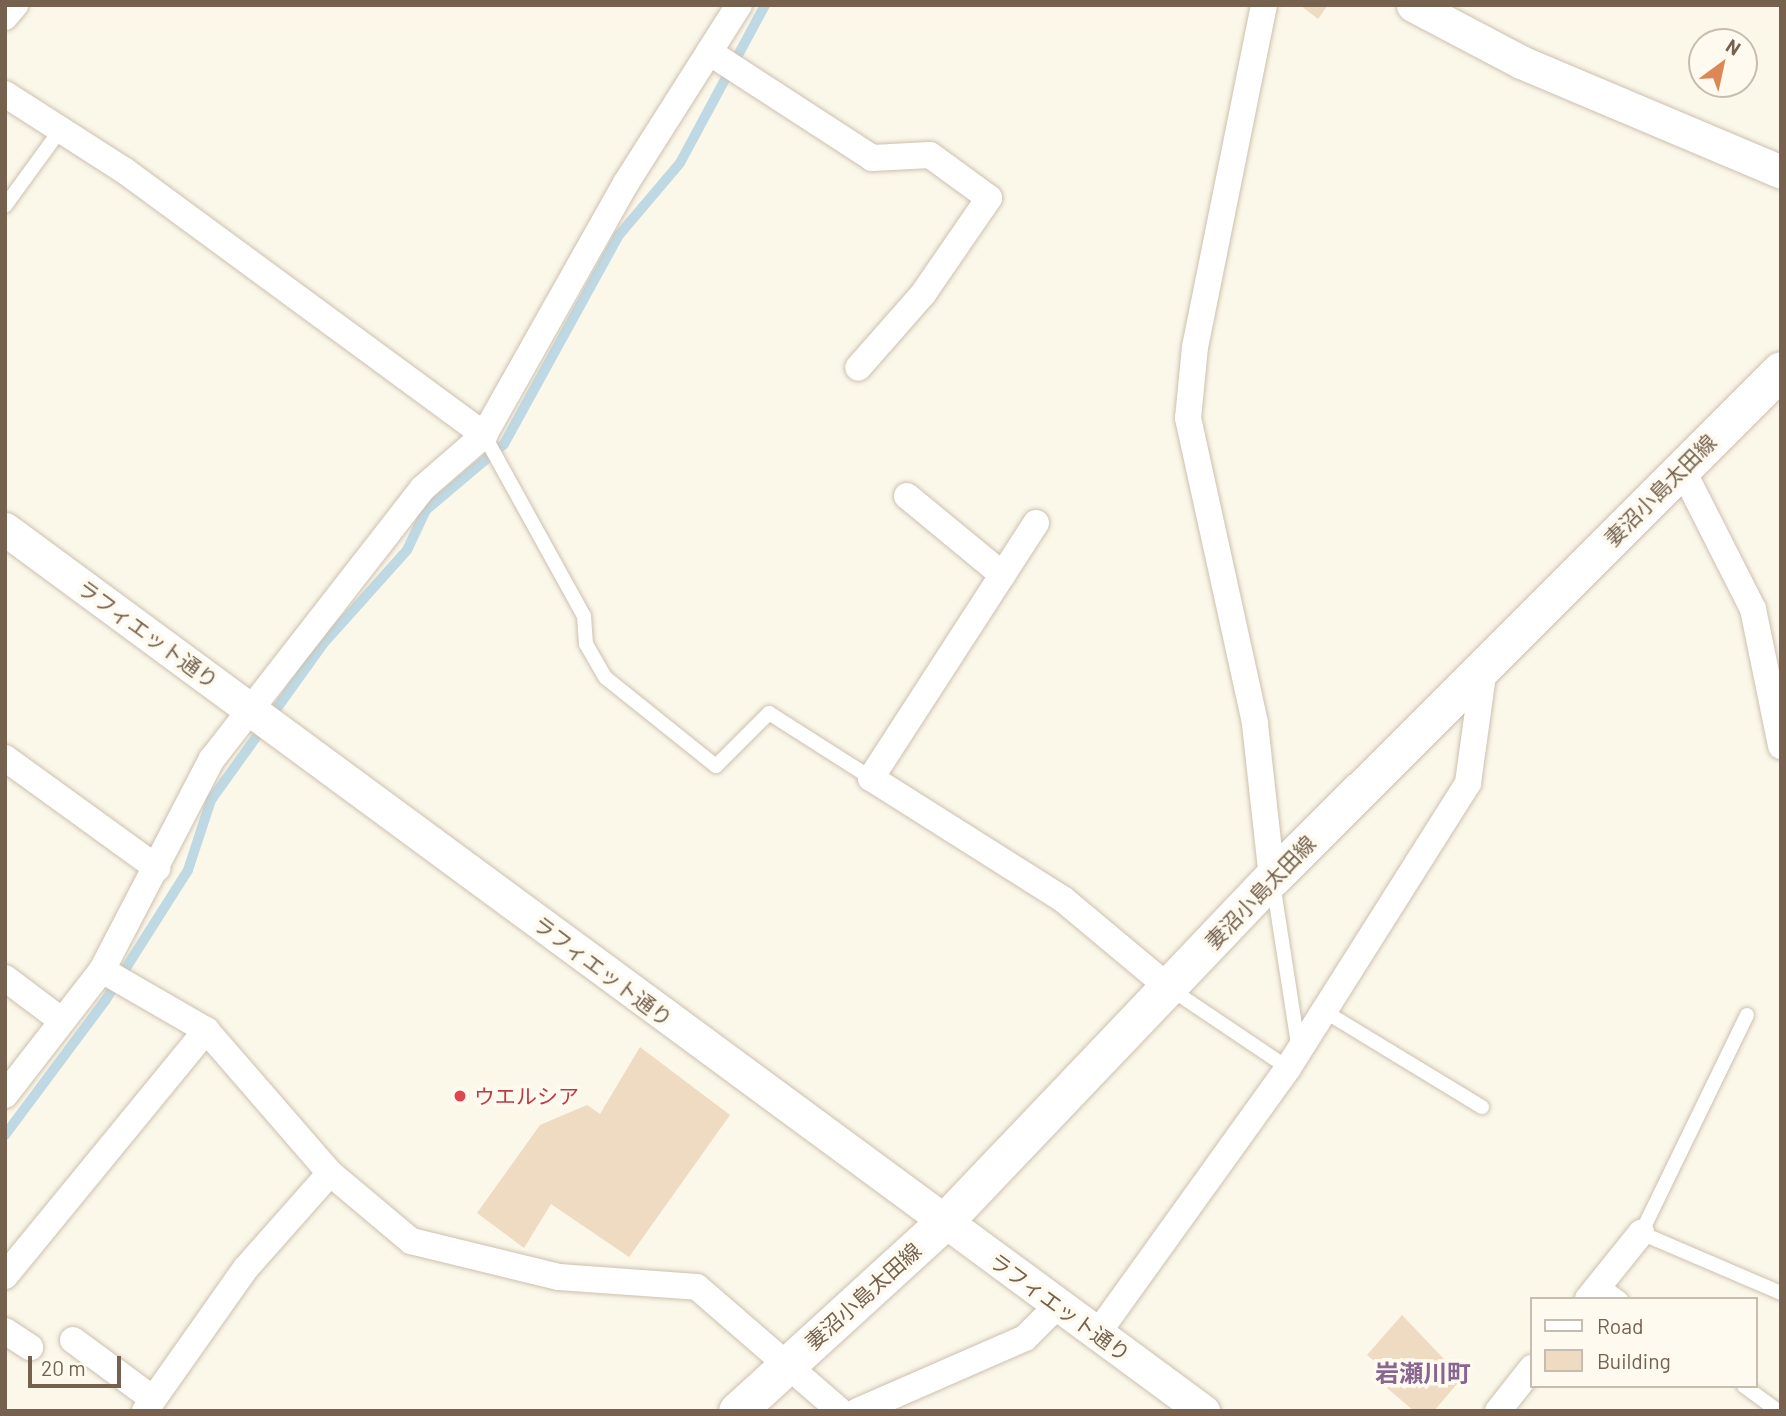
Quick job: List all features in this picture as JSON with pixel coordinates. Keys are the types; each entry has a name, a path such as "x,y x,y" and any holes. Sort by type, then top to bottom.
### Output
{"main road":[{"name":"妻沼小島太田線","path":"737,1411 943,1223 1272,878 1781,370"}],"street":[{"path":"5,17 15,5"},
{"path":"1264,5 1195,347 1188,418 1255,724 1272,878"},
{"path":"5,1095 102,971 157,868 192,790 250,709 286,671 423,488 484,435 625,183 709,52 732,9"},
{"path":"1433,10 1781,172"},
{"path":"709,52 872,158 930,155 989,198 923,294 858,368"},
{"path":"5,94 61,129 484,435"},
{"path":"1682,469 1753,608 1781,746"},
{"path":"907,496 1003,575"},
{"path":"1036,523 871,778 1064,900 1168,987"},
{"name":"ラフィエット通り","path":"5,529 943,1223 1203,1411"},
{"path":"1097,1334 1293,1059 1468,783 1484,668"},
{"path":"5,758 157,868"},
{"path":"102,971 206,1030 330,1173 411,1241 559,1277 697,1287 840,1411"},
{"path":"5,978 62,1021"},
{"path":"5,1276 206,1030"},
{"path":"73,1340 149,1405 246,1268 330,1173"},
{"path":"1603,1294 1641,1233"},
{"path":"858,1411 1025,1338 1057,1306"},
{"path":"5,1331 30,1347"},
{"path":"1498,1411 1530,1371"}],"lane":[{"path":"5,206 61,129"},
{"path":"484,435 584,616 586,644 606,678 716,766 769,713 871,778"},
{"path":"1272,878 1293,1059"},
{"path":"1168,987 1293,1059"},
{"path":"1324,1011 1482,1107"},
{"path":"1747,1014 1641,1233 1781,1293"},
{"path":"1747,1388 1779,1411"}],"building":[{"path":"1300,5 1328,5 1318,19"},
{"path":"640,1047 730,1115 629,1257 551,1204 524,1248 477,1213 540,1125 587,1105 600,1114"},
{"path":"1402,1315 1462,1378 1434,1411 1414,1411 1387,1388 1396,1379 1367,1355"}],"waterway":[{"path":"5,1135 105,1001 188,870 211,800 323,644 407,550 426,510 504,444 619,235 680,163 765,5"}],"place":[{"name":"ウエルシア","path":"460,1096"}],"district":[{"name":"岩瀬川町","path":"1423,1373"}]}
